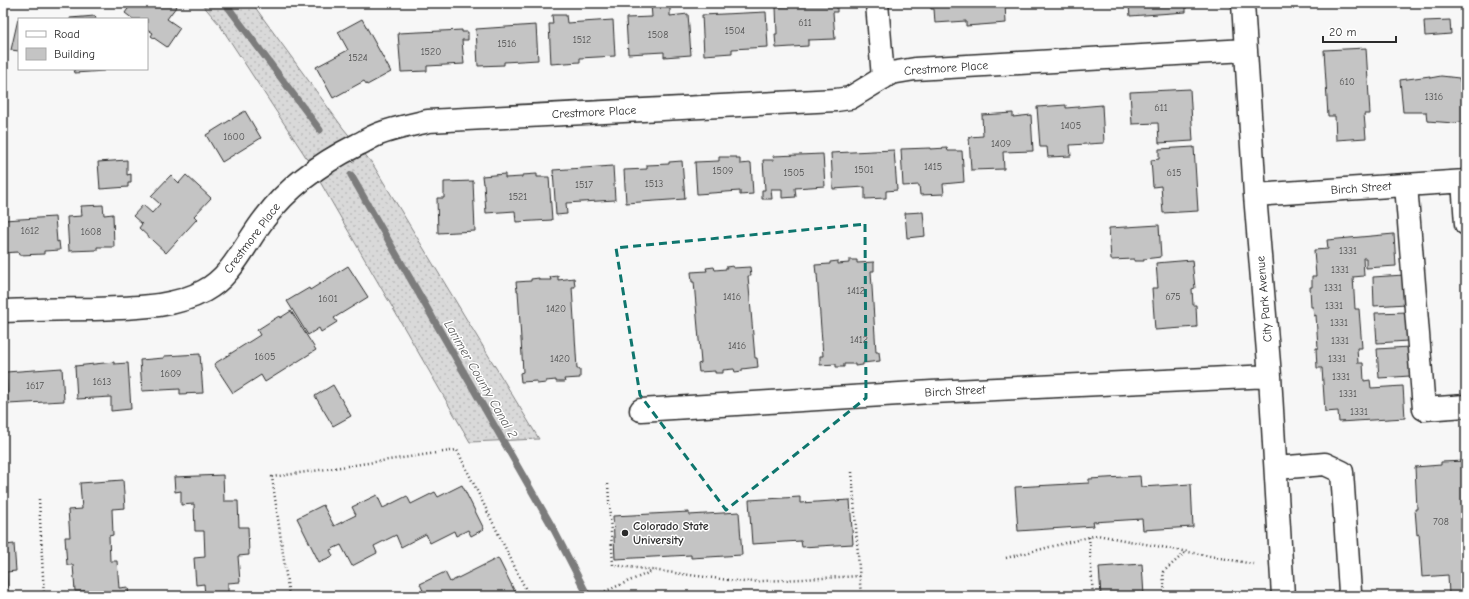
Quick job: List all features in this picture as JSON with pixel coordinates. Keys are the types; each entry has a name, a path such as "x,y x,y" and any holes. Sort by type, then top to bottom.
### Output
{"street":[{"path":"877,3 883,78"},
{"name":"City Park Avenue","path":"1243,3 1255,195 1270,376 1283,596"},
{"name":"Crestmore Place","path":"3,311 146,306 177,302 203,292 214,285 228,271 265,217 280,200 315,169 334,157 379,134 428,121 836,100 850,98 891,73 915,69 1246,50"},
{"path":"1465,181 1466,224"},
{"name":"Birch Street","path":"1255,195 1465,181"},
{"path":"1406,185 1424,409 1466,406"},
{"name":"Birch Street","path":"641,410 924,393 1270,376"},
{"path":"1276,468 1325,464 1342,472 1350,592 1348,596"}],"path":[{"path":"289,596 272,477 457,450 529,596"},
{"path":"852,472 861,596"},
{"path":"608,484 613,565 744,582 860,576"},
{"path":"39,498 44,596"},
{"path":"1006,558 1097,535 1253,564"},
{"path":"1089,537 1092,596"},
{"path":"1165,596 1164,572 1186,551"},
{"path":"594,596 654,570"}],"highlighted area":[{"path":"865,224 866,398 726,510 640,395 616,248"}],"shaded area":[{"path":"201,3 252,3 343,128 372,163 539,439 470,442 304,154 219,24"}],"building":[{"path":"132,3 179,3 167,19 180,28 167,47 151,36 153,33 148,30 148,18 132,18 125,13"},
{"path":"670,3 670,16 688,14 691,55 664,57 664,52 628,54 626,18 652,17 651,4"},
{"path":"800,3 837,3 837,12 833,12 835,39 808,40 808,46 776,48 776,7 800,5"},
{"path":"930,3 1005,3 1006,23 966,26 966,21 935,23 934,9 931,9"},
{"path":"1122,3 1186,3 1186,12 1130,16 1129,6 1122,6"},
{"path":"1461,3 1466,3 1466,14 1461,14"},
{"path":"766,12 768,47 732,49 732,53 704,55 702,15"},
{"path":"552,15 566,15 567,23 613,20 615,56 580,58 580,62 551,64 549,24 553,24"},
{"path":"95,16 96,18 70,18"},
{"path":"18,19 18,51 11,50"},
{"path":"362,19 391,72 367,85 364,81 333,98 316,67 348,50 338,32"},
{"path":"1450,20 1451,34 1425,36 1424,21"},
{"path":"536,25 538,60 504,62 504,65 478,66 476,29"},
{"path":"462,30 462,32 468,32 468,40 462,40 464,64 427,66 427,71 401,72 398,33"},
{"path":"1366,48 1370,114 1364,114 1366,138 1336,140 1335,116 1328,116 1324,50"},
{"path":"74,70 104,70 104,71 75,73"},
{"path":"1430,76 1430,78 1441,76 1459,78 1460,82 1466,82 1466,121 1454,123 1427,121 1426,112 1403,112 1400,80"},
{"path":"1190,89 1193,141 1159,143 1158,123 1132,124 1130,92"},
{"path":"1066,105 1066,108 1102,105 1104,143 1070,145 1071,156 1048,157 1047,147 1040,147 1037,107"},
{"path":"245,111 261,138 222,162 206,135"},
{"path":"1013,113 1013,117 1031,115 1033,151 1003,152 1004,169 971,170 969,137 983,136 982,115"},
{"path":"1194,147 1198,211 1163,213 1161,186 1153,187 1151,160 1159,159 1159,149"},
{"path":"947,148 948,151 962,151 964,182 943,184 944,194 920,195 919,185 903,186 901,149"},
{"path":"894,150 897,190 886,191 886,198 865,199 865,187 833,189 831,153"},
{"path":"823,154 825,186 795,188 796,197 782,198 782,189 771,189 772,199 762,199 762,190 765,190 763,160 774,160 773,156"},
{"path":"719,157 737,157 737,159 740,159 740,164 751,163 753,194 740,195 740,191 697,194 695,162 719,161"},
{"path":"127,160 127,175 131,174 131,183 128,183 128,187 100,189 98,162"},
{"path":"682,161 685,199 626,203 624,170 647,169 647,165 669,164 669,162"},
{"path":"613,166 615,200 566,203 567,214 556,215 553,170"},
{"path":"505,174 505,178 537,174 537,177 549,177 552,220 516,222 515,211 486,213 482,176"},
{"path":"171,175 179,183 186,175 211,198 194,216 197,219 166,253 139,228 142,224 133,216 143,205 152,213 160,204 151,196"},
{"path":"473,181 475,231 438,233 437,198 444,198 444,182"},
{"path":"103,205 104,215 113,214 114,247 97,247 97,250 69,251 67,217 82,216 81,206"},
{"path":"923,212 925,236 907,238 905,213"},
{"path":"55,217 57,242 59,241 60,250 44,251 44,254 19,255 18,252 3,253 3,220"},
{"path":"1159,225 1161,257 1144,259 1144,261 1134,261 1134,259 1111,260 1109,228"},
{"path":"1394,234 1396,266 1366,268 1366,258 1363,258 1364,276 1353,277 1355,309 1359,309 1362,348 1357,348 1358,363 1363,363 1364,381 1370,380 1371,388 1403,386 1405,418 1339,422 1338,411 1325,412 1322,368 1317,368 1316,348 1318,348 1316,315 1314,316 1313,307 1311,307 1310,287 1312,287 1312,276 1316,276 1314,250 1328,249 1327,240"},
{"path":"849,260 857,260 857,263 874,262 874,271 871,271 876,352 879,352 880,361 863,363 863,365 855,366 855,364 844,364 844,367 836,367 836,364 820,365 820,356 823,356 817,274 815,265 830,264 830,262 838,261 838,264 849,263"},
{"path":"1192,260 1195,288 1192,289 1193,305 1196,305 1197,327 1155,330 1152,288 1158,288 1156,263"},
{"path":"348,266 368,297 334,318 337,322 321,332 319,328 308,335 287,301 309,288 310,290"},
{"path":"733,266 733,268 750,267 751,276 748,276 755,358 757,358 758,367 742,369 742,371 735,372 734,369 723,370 723,373 715,373 715,371 699,372 698,364 701,363 694,282 692,282 691,272 707,271 706,268 714,267 715,270 726,269 726,267"},
{"path":"1404,275 1406,304 1374,306 1373,277"},
{"path":"558,276 558,280 574,278 575,287 572,287 577,369 580,369 580,378 564,379 565,382 556,382 556,380 537,384 537,381 521,382 520,373 523,372 518,291 516,282 531,281 531,279 539,278 539,280 551,280 550,277"},
{"path":"291,311 316,350 265,382 261,375 233,393 214,364 260,335 257,330 279,316 280,318"},
{"path":"1407,312 1408,341 1377,343 1375,313"},
{"path":"1409,347 1410,376 1379,378 1377,349"},
{"path":"200,354 203,393 180,394 180,389 142,391 140,360 164,358 164,356"},
{"path":"114,362 114,364 128,363 131,409 111,411 111,397 77,399 75,366"},
{"path":"62,368 64,401 8,404 6,372"},
{"path":"333,385 351,416 333,426 315,396"},
{"path":"1466,461 1466,594 1449,595 1448,575 1422,577 1419,534 1417,535 1415,509 1417,509 1415,467 1441,465 1441,462"},
{"path":"223,475 224,501 238,501 239,527 248,527 249,555 238,556 240,582 228,583 228,594 236,594 236,596 192,596 205,595 204,584 196,585 194,558 205,557 204,531 195,531 194,504 181,505 181,491 175,492 174,477"},
{"path":"1140,476 1141,487 1191,484 1193,527 1143,530 1142,519 1093,522 1094,526 1018,531 1015,487 1089,483 1089,479"},
{"path":"123,480 125,508 112,509 113,535 109,536 110,561 117,561 119,588 128,587 129,596 85,596 85,591 75,591 73,565 67,565 65,537 70,537 68,510 82,509 80,483"},
{"path":"462,485 484,529 471,536 468,530 456,536 454,531 430,543 426,534 401,547 396,535 374,546 377,553 352,566 341,545 330,550 333,556 319,562 297,518 323,505 334,526 356,515 352,507 377,495 383,508 407,496 411,504 435,492 438,497"},
{"path":"800,497 800,503 850,500 853,544 802,547 801,541 752,544 749,500"},
{"path":"689,512 689,515 739,512 742,555 691,558 691,555 615,559 613,516"},
{"path":"3,518 6,545 14,544 16,571 7,572 8,596 3,596"},
{"path":"498,558 517,596 422,596 425,595 420,584 445,572 450,582"},
{"path":"1142,564 1144,596 1101,596 1099,567"}],"waterway":[{"name":"Larimer County Canal 2","path":"225,3 320,130"},
{"name":"Larimer County Canal 2","path":"351,175 554,530 588,596"}],"place":[{"name":"Colorado State University","path":"625,533"}]}
